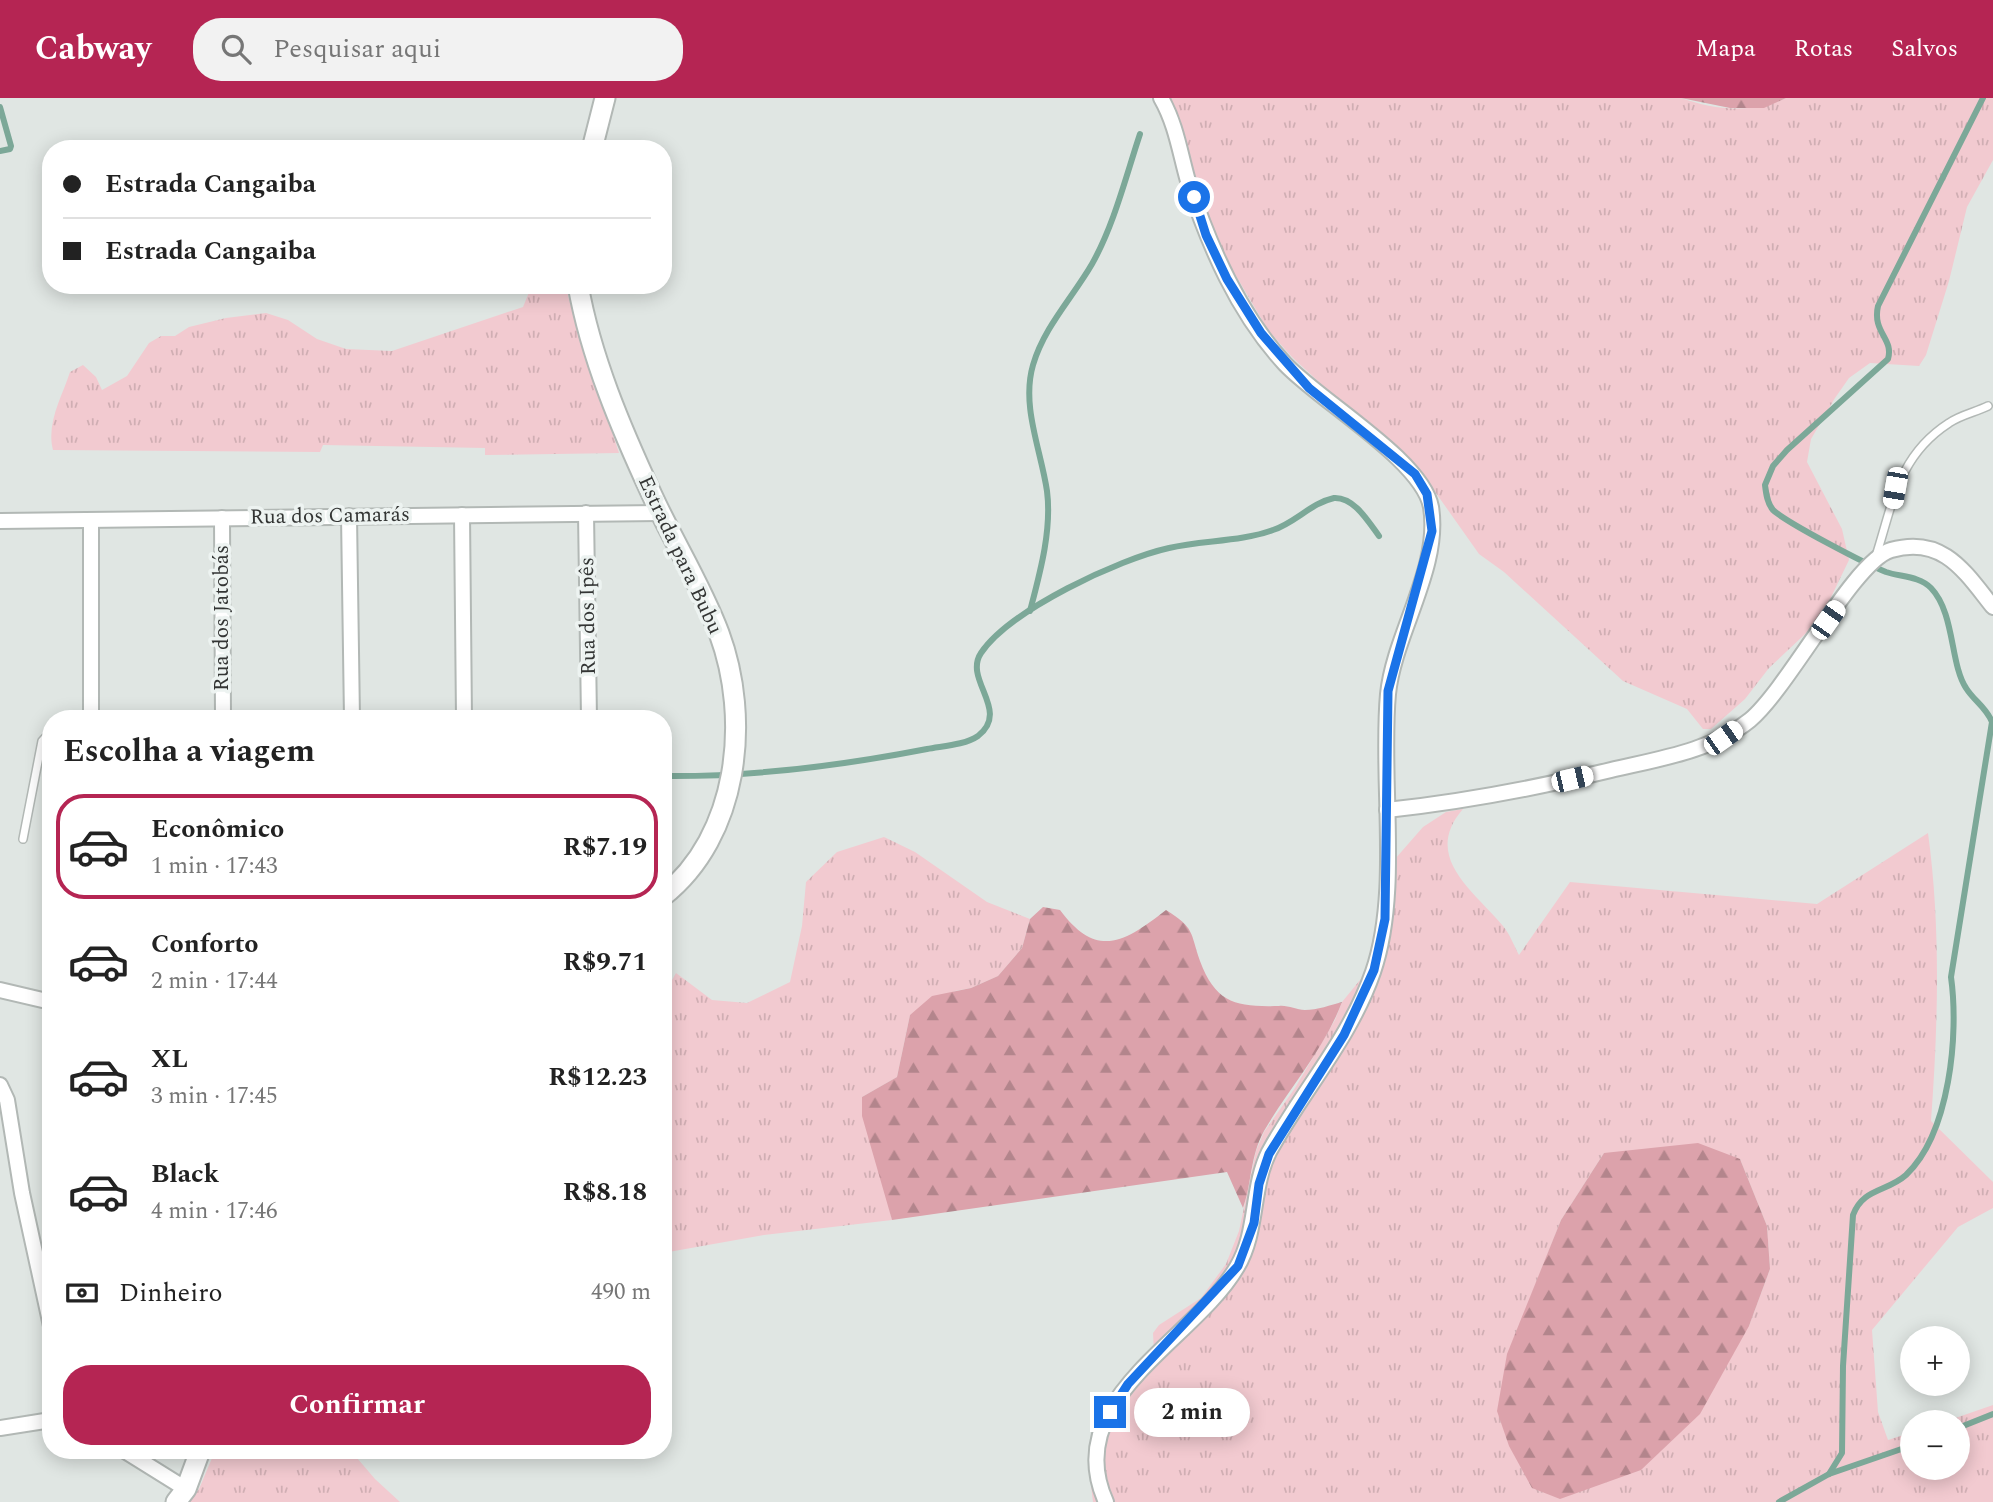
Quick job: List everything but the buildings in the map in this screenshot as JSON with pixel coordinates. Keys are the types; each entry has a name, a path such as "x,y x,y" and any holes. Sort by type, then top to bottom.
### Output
{"street":[{"path":"594,140 605,98"},
{"path":"1106,1502 1095,1464 1098,1442 1110,1412 1128,1384 1238,1266 1254,1223 1259,1184 1269,1154 1344,1035 1365,995 1374,970 1385,919 1388,691 1432,531 1427,494 1415,474 1309,388 1261,333 1227,279 1206,235 1172,120 1161,98"},
{"name":"Estrada para Bubu","path":"580,294 586,326 628,444 703,596 719,634 730,671 735,727 729,792 708,841 672,885"},
{"name":"Rua dos Ipês","path":"586,513 589,710"},
{"name":"Rua dos Camarás","path":"0,521 660,513"},
{"path":"463,514 464,710"},
{"path":"349,516 352,710"},
{"name":"Rua dos Jatobás","path":"222,518 223,710"},
{"path":"91,520 91,710"},
{"path":"1387,810 1461,803 1527,790 1640,763 1723,738 1751,719 1776,692 1866,566 1876,557 1910,547 1942,553 1955,561 1993,607"},
{"path":"0,990 42,1000"},
{"path":"0,1085 8,1100 22,1193 42,1285"},
{"path":"0,1428 42,1421"},
{"path":"135,1459 181,1495 197,1459"}],"lane":[{"path":"1876,557 1895,488 1911,460 1928,438 1951,421 1988,406"},
{"path":"23,839 42,741"}],"green space":[{"path":"1167,98 1681,98 1720,107 1747,108 1786,98 1993,98 1993,160 1967,207 1949,281 1926,355 1919,366 1870,363 1849,378 1811,439 1807,462 1842,529 1849,560 1820,620 1769,668 1745,699 1711,729 1703,729 1687,709 1623,681 1504,572 1479,554 1431,486 1292,357 1268,330 1222,252 1196,183 1184,132"},
{"path":"1681,98 1786,98 1764,108 1730,108"},
{"path":"528,294 568,294 619,453 485,455 485,448 323,445 320,452 53,450 53,420 70,372 83,365 96,377 102,390 127,376 149,343 161,336 175,336 189,327 226,318 266,313 288,320 317,339 346,349 392,351 523,307"},
{"path":"1463,809 1452,826 1448,843 1450,858 1467,887 1505,929 1519,955 1570,882 1817,904 1928,833 1937,941 1931,1121 1993,1182 1993,1208 1958,1227 1872,1330 1878,1412 1888,1440 1900,1436 1900,1480 1970,1480 1970,1413 1993,1405 1993,1502 1093,1502 1090,1477 1099,1441 1154,1353 1153,1333 1159,1325 1201,1298 1226,1264 1239,1231 1256,1151 1264,1132 1295,1088 1335,1020 1342,1002 1365,974 1375,930 1381,875 1423,827 1446,812","holes":["1604,1153 1740,1159 1767,1226 1770,1269 1749,1326 1539,1276 1561,1220"]},
{"path":"884,837 915,852 987,902 1030,919 1022,948 998,976 971,988 955,991 910,1015 897,1077 862,1097 892,1220 764,1235 672,1251 672,980 676,973 712,1000 747,1003 790,982 802,926 806,882 837,852"},
{"path":"1043,907 1060,910 1073,926 1086,936 1112,941 1137,931 1166,910 1187,926 1206,975 1213,986 1230,1000 1240,1004 1305,1010 1342,1002 1326,1036 1259,1140 1243,1208 1227,1172 892,1220 862,1116 862,1097 897,1077 910,1015 932,996 971,988 998,976 1022,948 1030,919"},
{"path":"1698,1143 1740,1159 1767,1226 1770,1269 1749,1326 1700,1414 1641,1470 1560,1499 1532,1488 1509,1446 1497,1411 1507,1354 1561,1220 1604,1153"},
{"path":"212,1459 358,1459 400,1502 189,1502 199,1489"}],"waterway":[{"path":"1829,1474 1842,1453 1843,1366 1853,1215 1863,1200 1906,1175 1921,1157 1933,1134 1948,1082 1954,1026 1951,977 1992,722 1961,678 1944,611 1931,588 1915,579 1876,568 1794,524 1773,510 1765,485 1773,466 1787,450 1888,359 1888,346 1878,323 1878,306 1983,98"},
{"path":"0,107 11,146 10,149 0,151"},
{"path":"1030,611 1038,582 1048,521 1047,491 1029,396 1033,365 1051,325 1100,249 1140,134"},
{"path":"672,776 730,775 796,769 862,761 967,741 978,736 987,726 990,716 978,674 977,663 981,653 1016,620 1095,575 1169,548 1248,537 1273,530 1318,504 1334,498 1348,501 1354,506 1379,536"},
{"path":"1970,1423 1993,1414"},
{"path":"1779,1502 1829,1474 1900,1449"}],"route":[{"path":"1110,1412 1142,1368 1228,1280 1238,1266 1254,1223 1259,1184 1269,1154 1344,1035 1365,995 1374,970 1385,919 1388,691 1420,585 1432,531 1427,494 1415,474 1309,388 1261,333 1227,279 1206,235 1194,197"}]}
